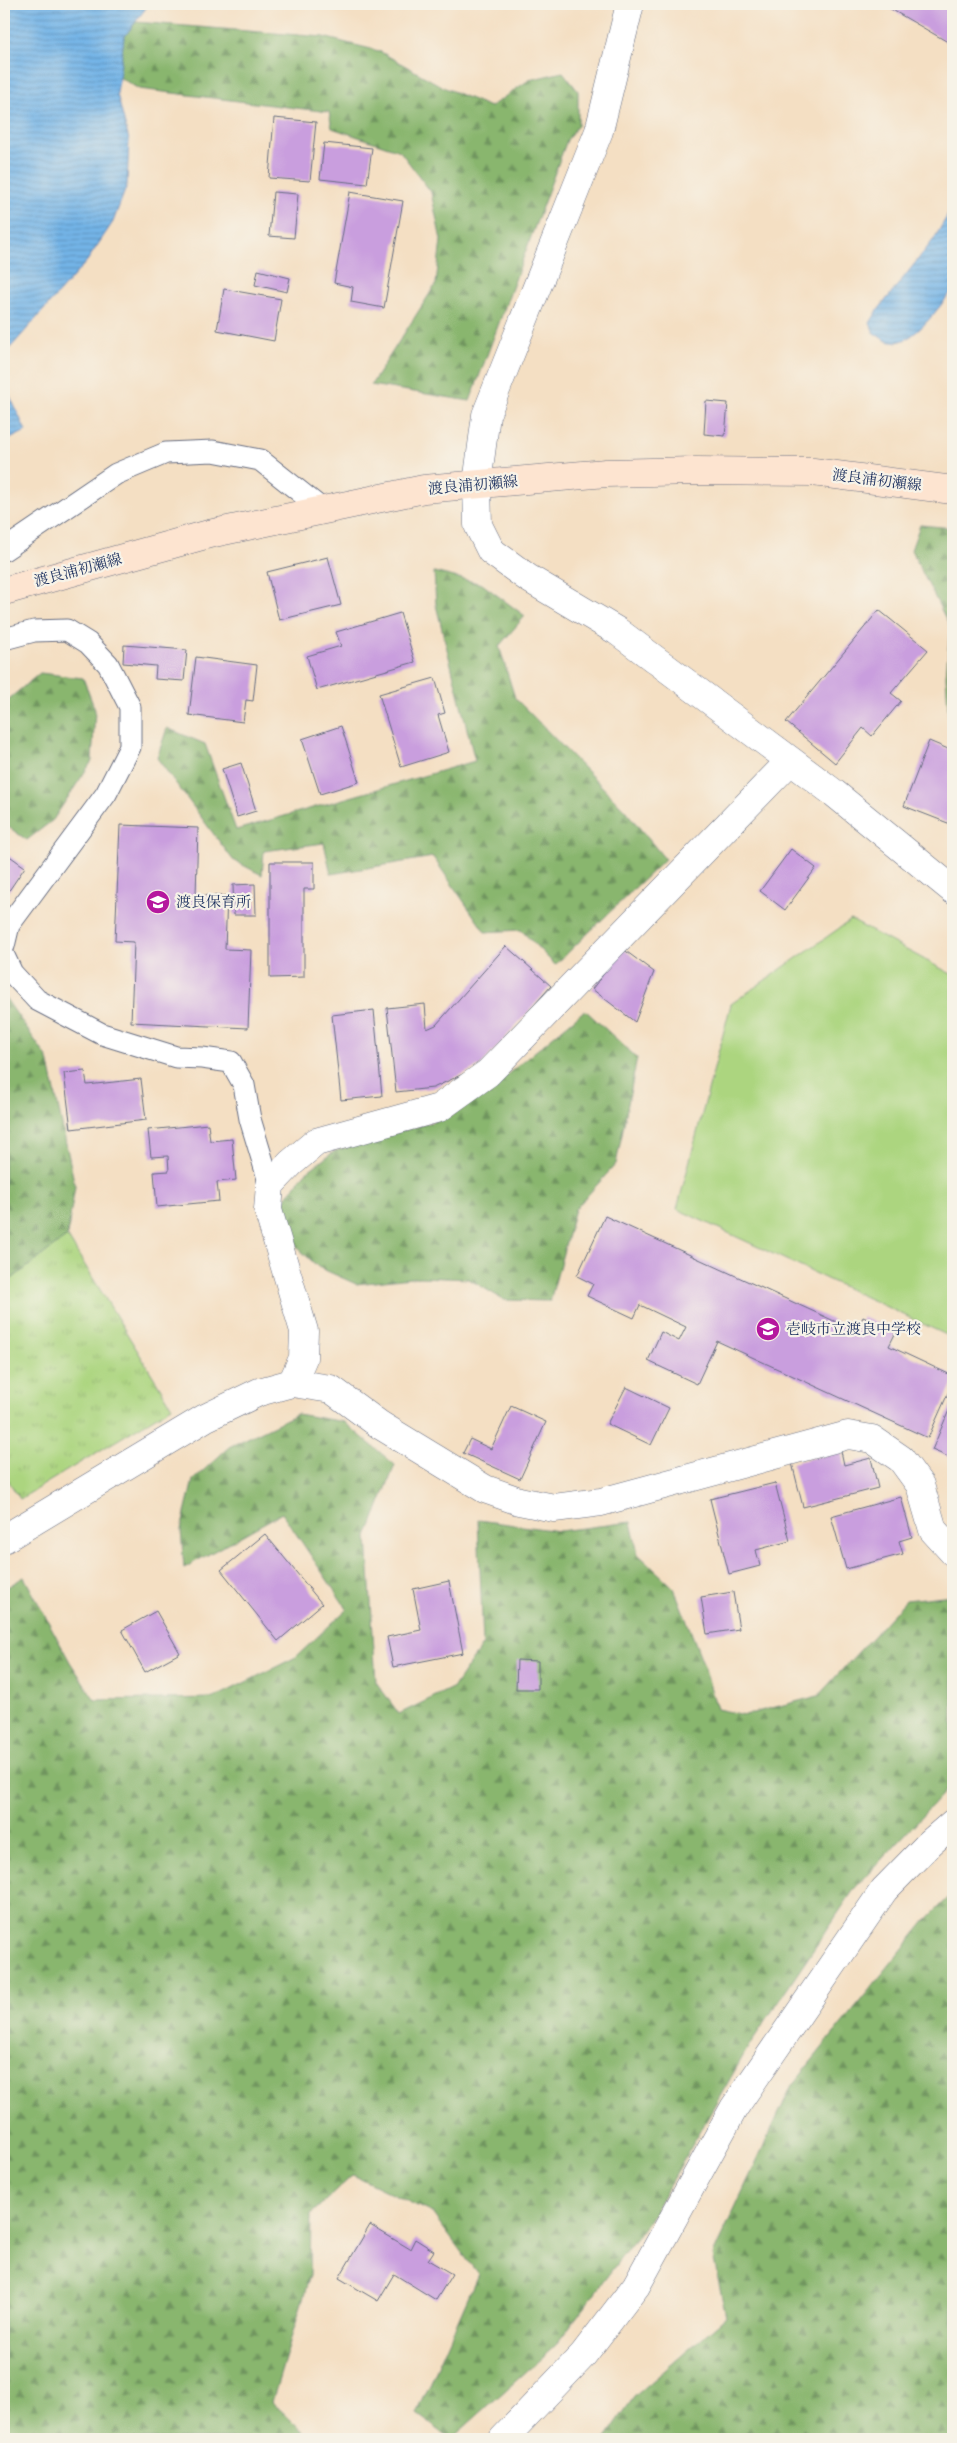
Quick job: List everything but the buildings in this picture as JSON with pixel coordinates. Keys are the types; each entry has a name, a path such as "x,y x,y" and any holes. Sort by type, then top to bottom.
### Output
{"main road":[{"name":"渡良浦初瀬線","path":"4,590 209,534 424,489 606,473 813,472 953,490"}],"street":[{"path":"630,4 599,131 486,415 477,484 478,525 491,552 528,578 617,631 790,760 953,890"},
{"path":"292,1383 303,1358 304,1331 268,1210 270,1185 291,1163 316,1142 439,1108 488,1073 790,760"},
{"path":"4,1539 205,1418 259,1392 292,1383 331,1388 380,1425 485,1490 519,1501 554,1508 601,1502 848,1434 872,1439 901,1459 920,1484 933,1530 953,1552"},
{"path":"503,2439 583,2355 636,2286 734,2108 884,1890 930,1842 953,1823"}],"lane":[{"path":"4,550 116,474 166,452 213,451 260,460 323,510"},
{"path":"4,639 34,631 67,630 88,643 108,664 130,707 130,747 106,794 9,925 4,946"},
{"path":"4,956 12,973 37,1000 102,1034 176,1058 202,1058 231,1062 244,1085 250,1119 270,1185"}],"green space":[{"path":"136,22 323,37 379,51 443,87 490,107 529,80 563,72 578,91 578,125 567,140 470,401 371,385 436,284 441,240 431,192 400,151 332,128 329,112 139,89 119,77 124,37"},
{"path":"920,525 953,528 953,727 949,726 946,676 950,627 911,550"},
{"path":"434,572 482,584 525,616 499,646 515,698 624,809 665,859 555,965 521,930 485,932 433,857 331,874 324,843 264,851 262,875 233,860 157,758 167,728 205,744 236,830 475,761 436,605"},
{"path":"40,673 83,678 95,710 92,761 53,820 27,840 4,824 4,703"},
{"path":"851,920 953,975 953,1338 677,1209 731,1004"},
{"path":"4,996 48,1059 75,1186 67,1236 4,1285"},
{"path":"585,1010 637,1058 616,1164 575,1209 550,1301 504,1300 469,1279 420,1277 356,1284 318,1267 290,1240 283,1202 305,1173 335,1151 449,1117 484,1094"},
{"path":"67,1236 172,1407 20,1499 4,1474 4,1285"},
{"path":"297,1414 344,1422 395,1465 367,1537 376,1682 399,1714 454,1687 483,1644 478,1520 559,1531 631,1522 638,1554 674,1588 703,1663 717,1709 745,1715 818,1696 906,1600 953,1595 953,1783 855,1888 750,2044 650,2219 555,2346 451,2439 417,2414 478,2274 432,2213 353,2175 311,2214 310,2275 272,2402 311,2439 4,2439 4,1589 24,1577 70,1662 95,1700 214,1698 296,1657 347,1609 282,1513 184,1568 181,1530 193,1480 229,1447"},
{"path":"953,1893 953,2439 605,2439 634,2397 726,2317 713,2255 792,2085 926,1920"}],"water":[{"path":"4,4 149,4 124,37 117,94 129,140 127,185 113,222 87,261 4,355"},
{"path":"953,206 953,290 918,331 900,341 890,342 885,340 874,333 870,323 878,310 934,239"},
{"path":"4,383 26,431 4,442"}],"place":[{"name":"渡良保育所","path":"158,902"},
{"name":"壱岐市立渡良中学校","path":"768,1329"}]}
